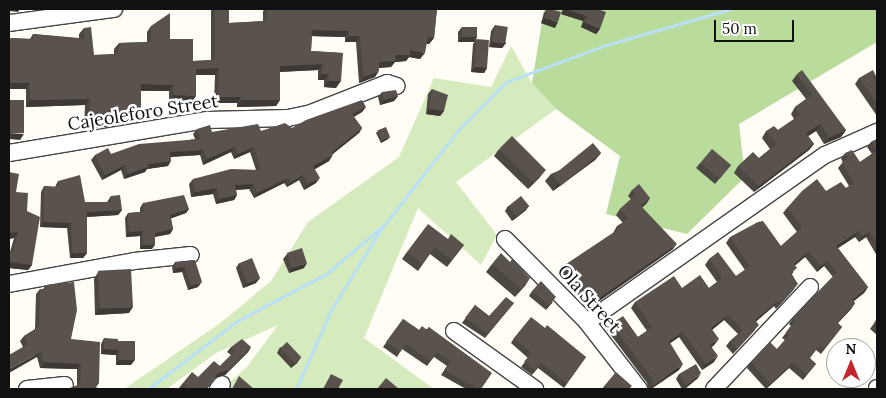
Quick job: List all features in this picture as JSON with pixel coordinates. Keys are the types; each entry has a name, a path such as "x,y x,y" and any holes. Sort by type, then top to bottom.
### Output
{"street":[{"path":"9,23 38,14 114,9"},
{"name":"Cajeoleforo Street","path":"9,153 207,120 288,118 311,112 387,83 397,86"},
{"path":"586,322 825,155 877,132"},
{"name":"Ola Street","path":"505,239 586,322 638,389"},
{"path":"9,284 134,261 191,255"},
{"path":"714,389 810,287"},
{"path":"454,331 535,389"},
{"path":"27,389 65,385"}],"green space":[{"path":"544,9 877,9 877,42 739,124 745,177 687,234 606,214 620,156 556,109 532,83"},
{"path":"511,46 532,83 556,109 456,182 497,235 481,265 418,208 364,338 434,389 222,389 247,367 278,325 216,353 167,389 124,389 219,324 271,281 308,222 399,157 434,78 491,87"}],"building":[{"path":"215,9 229,9 229,23 267,21 267,9 437,9 434,38 428,37 425,53 410,50 410,55 395,55 396,61 379,62 379,71 364,77 360,36 349,36 349,31 312,30 311,51 343,53 341,81 328,81 329,74 322,74 323,64 280,66 280,100 241,100 241,97 218,97 219,68 196,69 196,96 174,95 173,85 141,84 141,115 89,124 90,99 30,100 30,83 9,83 9,38 33,39 33,34 84,39 84,28 91,27 94,55 118,54 119,43 151,42 151,26 170,13 170,39 193,39 193,61 215,60"},
{"path":"548,9 561,12 558,22 545,18"},
{"path":"565,9 597,9 606,12 600,29 584,22 587,16"},
{"path":"495,25 508,27 505,44 492,42"},
{"path":"462,27 477,27 477,37 462,37"},
{"path":"476,39 489,40 487,68 474,67"},
{"path":"802,70 846,130 829,138 821,124 806,133 814,144 759,186 738,166 753,152 759,158 777,144 766,131 774,126 778,130 800,115 795,107 812,95 797,74"},
{"path":"873,70 877,78 877,103 859,78"},
{"path":"432,89 448,95 444,111 429,109"},
{"path":"396,90 398,96 384,100 382,92"},
{"path":"9,100 24,100 24,133 9,133"},
{"path":"362,100 366,107 352,114 362,128 331,153 333,155 313,166 320,178 308,184 303,175 291,182 288,178 257,193 253,184 235,185 237,195 219,199 217,188 195,192 193,179 231,169 261,170 254,147 238,154 235,147 207,159 203,150 170,152 171,161 148,164 148,167 128,174 125,165 105,175 95,155 108,148 111,154 139,144 200,139 197,129 210,125 212,132 258,124 261,131 285,123 292,128 306,120"},
{"path":"386,127 390,137 382,141 378,130"},
{"path":"512,136 546,170 533,183 499,149"},
{"path":"877,139 877,150 871,142"},
{"path":"593,143 601,153 561,186 553,176"},
{"path":"712,149 731,165 720,179 700,163"},
{"path":"852,150 860,162 877,150 877,244 870,232 863,236 859,231 836,246 868,287 852,300 855,303 837,323 842,327 833,338 826,338 825,348 820,345 809,358 816,364 807,374 793,363 770,384 751,362 770,342 777,349 789,335 786,332 795,321 793,318 837,272 828,261 821,266 809,251 794,264 797,268 791,273 798,284 780,303 778,301 755,320 759,325 737,349 730,341 743,330 728,315 711,328 719,339 710,345 718,356 706,364 683,332 669,341 683,364 653,386 651,377 611,324 623,316 638,337 652,327 635,302 674,276 682,288 700,275 709,288 722,278 709,259 718,252 736,276 750,266 730,237 763,221 781,246 802,227 787,208 802,191 817,179 826,191 841,182 846,188 854,183 842,162 848,158 845,153"},
{"path":"9,172 19,174 16,192 28,193 27,211 40,217 32,265 9,262 9,251 13,252 18,232 9,233"},
{"path":"80,175 85,202 111,202 111,196 120,195 122,210 87,212 87,253 73,253 71,223 44,222 44,186 60,187 58,181"},
{"path":"639,184 650,198 641,206 677,244 592,303 565,265 619,229 617,226 628,219 620,209 636,195 632,190"},
{"path":"184,195 189,209 170,215 173,229 155,233 155,245 143,245 143,231 129,232 128,213 144,212 143,203"},
{"path":"521,196 529,206 517,216 509,206"},
{"path":"428,224 448,239 451,234 464,245 452,260 435,247 422,264 407,252"},
{"path":"302,248 307,263 292,268 287,253"},
{"path":"501,253 510,262 512,259 530,278 521,289 492,264"},
{"path":"252,258 260,278 247,284 239,263"},
{"path":"195,260 202,282 191,286 185,267 176,268 175,262"},
{"path":"131,269 133,307 100,309 98,271"},
{"path":"541,281 556,297 549,305 532,291"},
{"path":"74,282 77,310 71,339 100,342 99,383 95,383 97,389 67,389 80,384 81,364 44,362 41,352 9,369 9,355 28,344 24,336 39,327 40,289 46,289 46,285"},
{"path":"506,297 514,303 488,334 465,318 475,305 489,316"},
{"path":"531,317 545,328 547,325 586,357 567,383 541,363 535,370 524,362 531,353 514,338"},
{"path":"403,319 419,330 422,326 427,330 429,327 492,373 481,389 444,370 451,361 437,352 430,361 406,344 400,352 386,342"},
{"path":"104,338 118,339 118,341 135,341 135,360 119,360 119,350 104,349"},
{"path":"242,339 251,347 229,370 218,373 207,389 190,389 183,383 192,372 198,377 214,361 220,366 235,351 231,347"},
{"path":"287,342 301,357 295,363 280,348"},
{"path":"696,364 701,373 686,386 679,374"},
{"path":"616,372 632,386 629,389 610,389 605,385"},
{"path":"331,374 343,380 338,389 323,389"},
{"path":"239,376 254,389 232,389"},
{"path":"386,378 399,389 377,389"}],"waterway":[{"path":"148,389 237,321 326,274 385,224 459,129 506,82 606,45 731,9"},
{"path":"296,389 331,310 382,227"}]}
